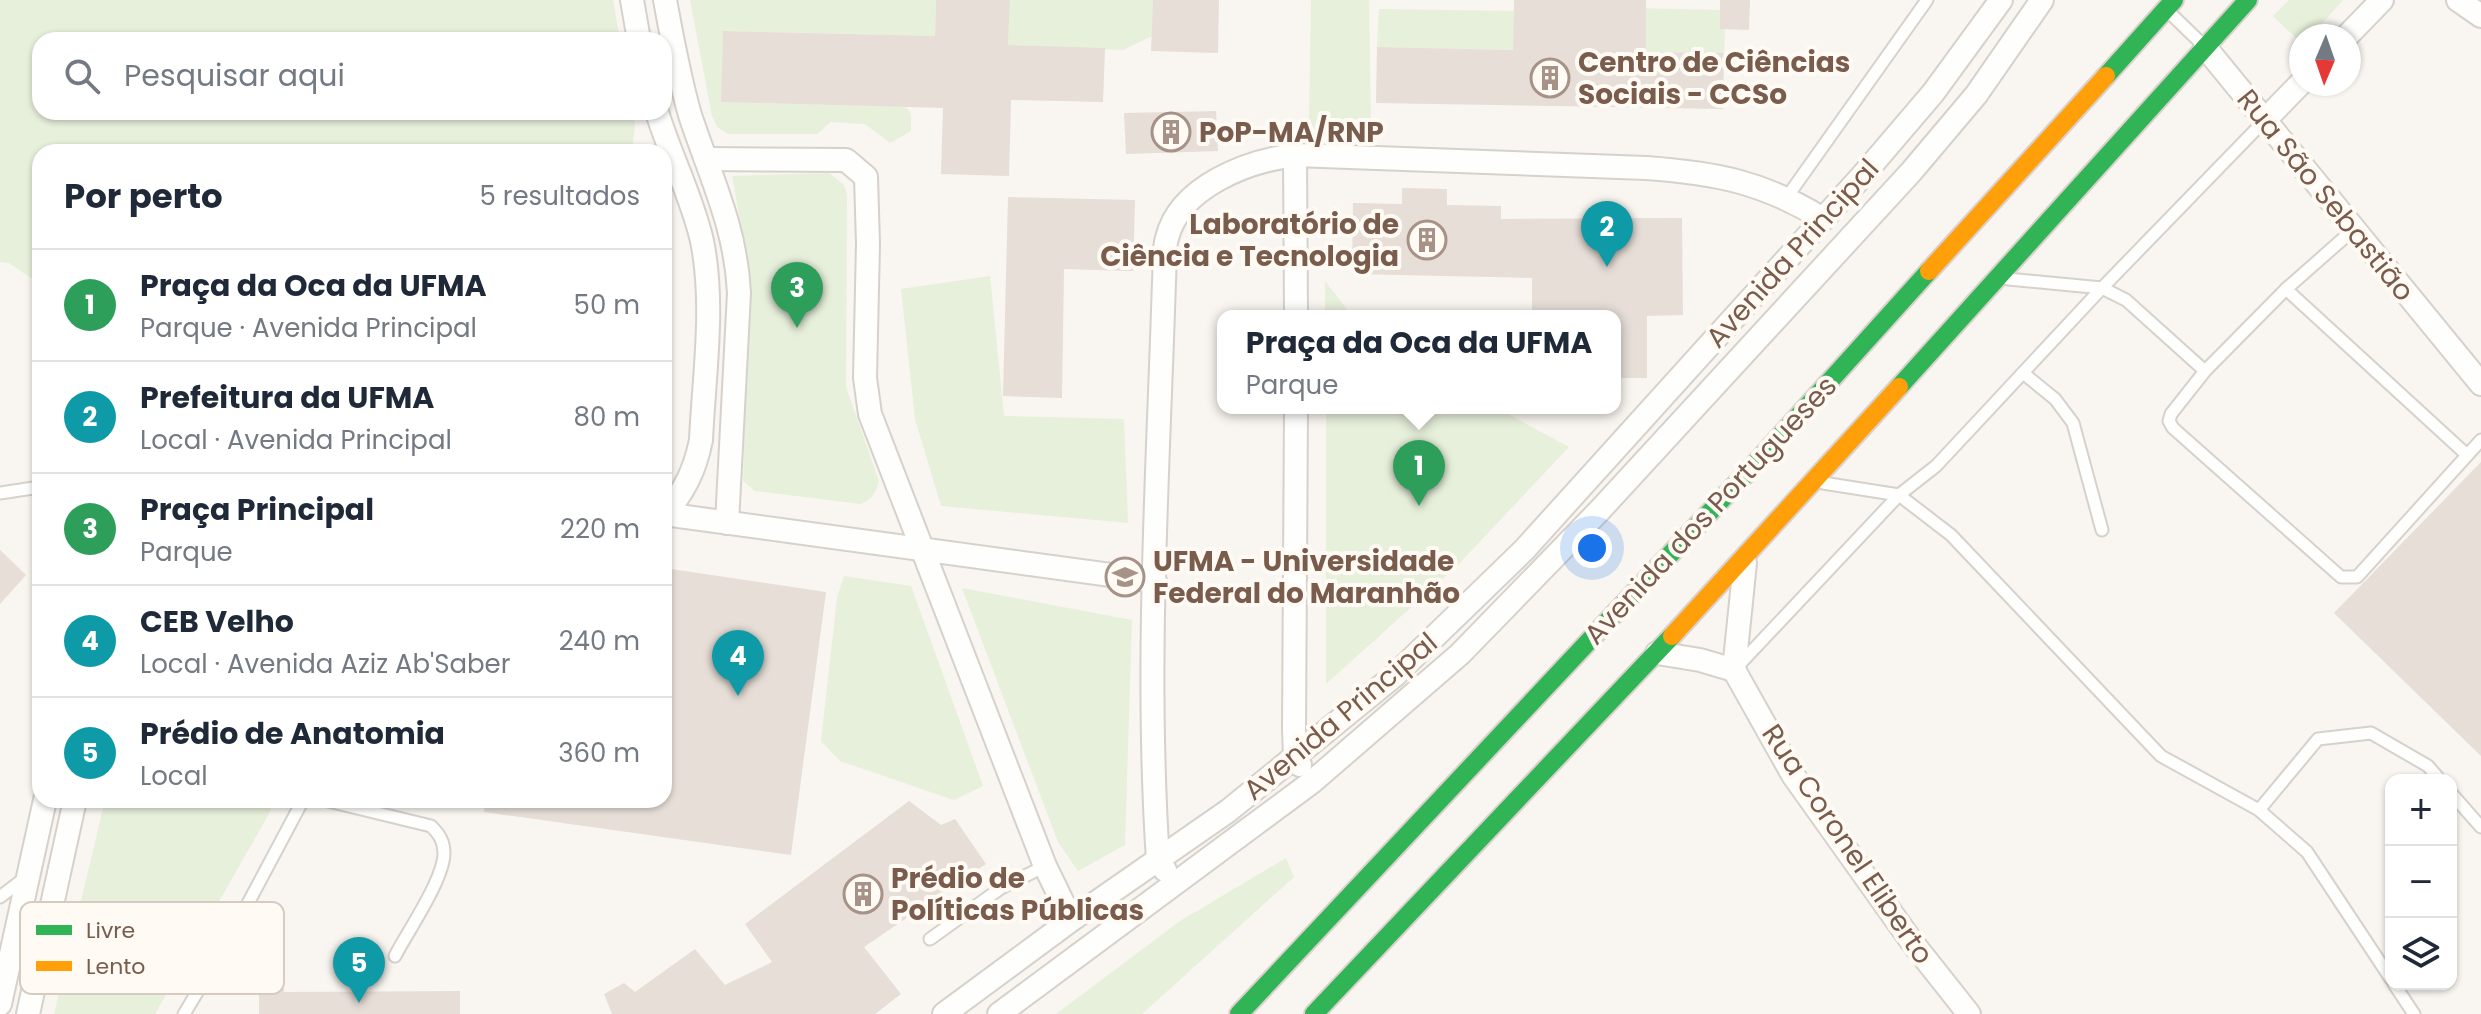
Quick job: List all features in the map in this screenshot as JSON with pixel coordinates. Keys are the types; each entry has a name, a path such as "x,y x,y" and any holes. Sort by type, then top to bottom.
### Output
{"highway":[{"name":"Avenida dos Portugueses","path":"1314,1014 1691,617 2248,0"},
{"name":"Avenida dos Portugueses","path":"1239,1014 1762,466 2170,5"},
{"path":"1691,617 1707,582 1765,518 1774,501"}],"street":[{"path":"632,0 638,32"},
{"path":"665,0 671,32"},
{"name":"Avenida Principal","path":"944,1014 1074,918 1228,811 1394,676 1524,550 1823,219 1933,93 2001,0"},
{"name":"Avenida Principal","path":"999,1014 1312,782 1460,654 1600,510 1911,172 1976,95 2042,0"},
{"path":"2359,24 2382,0"},
{"path":"2458,0 2481,16"},
{"path":"672,34 691,115 728,220 736,255 739,293 727,523"},
{"name":"Rua São Sebastião","path":"2205,47 2481,384"},
{"path":"2266,119 2289,95"},
{"path":"660,120 669,144"},
{"path":"672,154 697,223 705,258 708,296 701,440 691,478 672,504"},
{"path":"1295,155 1296,310"},
{"path":"1174,885 1158,860 1153,750 1166,239 1178,212 1199,193 1257,161 1295,155 1671,170 1736,180 1787,197 1823,219"},
{"path":"707,159 846,160 866,177 866,396 870,414 1045,866 1074,918"},
{"path":"697,223 728,220"},
{"path":"1296,414 1295,757 1312,782"},
{"path":"1631,432 1653,450"},
{"path":"672,515 1155,581"},
{"path":"1657,653 1700,660 1734,670 1745,557"},
{"name":"Rua Coronel Eliberto","path":"1734,670 1793,775 1912,942 1969,1014"},
{"path":"23,902 43,808"},
{"path":"53,902 73,808"},
{"path":"0,1004 20,915"},
{"path":"28,1014 32,994"}],"lane":[{"path":"1787,197 1927,0"},
{"name":"Rua São Sebastião","path":"2170,5 2205,47"},
{"path":"1734,670 1899,495 1936,466 2266,119"},
{"path":"2353,230 2286,289 2205,371 2171,414 2169,421 2173,428 2341,577 2357,577 2481,440"},
{"path":"1995,278 2102,288 2126,300 2205,371"},
{"path":"2286,289 2467,455"},
{"path":"2023,373 2055,399 2073,423 2102,530"},
{"path":"1813,482 1899,495 1951,535 2161,756 2259,810 2307,852 2385,970"},
{"path":"0,493 32,488"},
{"path":"2259,810 2318,739 2371,733 2428,766 2435,774"},
{"path":"2457,800 2481,827"},
{"path":"249,902 299,808"},
{"path":"357,808 431,826 441,837 445,851 442,869 395,956"},
{"path":"930,939 1001,888 1045,866"},
{"path":"0,897 29,875"},
{"path":"2398,990 2414,1014"},
{"path":"184,1014 196,994"}],"green space":[{"path":"0,0 613,0 619,32 32,32 32,120 634,120 633,144 32,144 32,279 9,263 0,262"},
{"path":"690,0 936,0 935,36 723,31 722,102 906,107 911,114 911,131 890,143 865,124 831,122 817,134 728,134 717,127 712,116"},
{"path":"1010,0 1153,0 1152,36 1123,50 1008,45"},
{"path":"1311,0 1369,0 1371,128 1309,130"},
{"path":"2289,0 2343,0 2322,24 2289,24 2289,31 2273,16"},
{"path":"1549,6 1720,10 1720,29 1725,29 1724,53 1646,52"},
{"path":"1379,9 1514,11 1513,50 1377,47"},
{"path":"829,173 844,185 847,195 846,387 879,481 873,495 861,504 755,491 743,481 749,270 732,176"},
{"path":"990,276 1004,416 1124,419 1128,523 941,506 915,419 901,289"},
{"path":"1325,281 1347,310 1325,310"},
{"path":"1326,414 1508,414 1569,447 1457,566 1326,684"},
{"path":"844,576 911,586 983,786 954,800 840,761 821,741 837,598"},
{"path":"962,588 1132,620 1125,845 1078,871 1058,842"},
{"path":"103,808 271,808 219,902 81,902"},
{"path":"1286,858 1294,877 1142,1014 1056,1014 1180,921"},
{"path":"59,994 166,994 155,1014 54,1014"}],"building":[{"path":"936,0 1010,0 1008,45 1105,48 1103,102 1011,100 1009,176 941,174 943,108 721,102 723,31 935,36"},
{"path":"1153,0 1219,0 1218,53 1151,51"},
{"name":"Centro de Ciências Sociais - CCSo","path":"1514,0 1646,0 1646,52 1724,53 1723,109 1376,103 1377,47 1513,50"},
{"path":"1720,0 1750,0 1749,30 1720,29"},
{"name":"PoP-MA/RNP","path":"1216,111 1218,151 1126,154 1124,113"},
{"path":"1402,188 1447,189 1447,205 1501,206 1501,219 1682,218 1683,315 1647,316 1647,378 1621,378 1621,310 1532,310 1532,278 1352,274 1353,203 1402,204"},
{"path":"1008,197 1135,200 1133,271 1064,269 1062,398 1003,396"},
{"path":"2481,462 2481,756 2334,613"},
{"path":"0,550 26,575 0,604"},
{"path":"672,569 826,592 791,855 484,812 484,808 672,808"},
{"name":"Prédio de Políticas Públicas","path":"909,801 941,825 955,819 986,864 864,947 901,994 875,1014 612,1014 604,994 624,983 635,992 695,949 725,985 772,962 745,924"},
{"path":"460,991 460,1014 259,1014 259,994"}],"traffic: fast":[{"path":"2106,76 2174,0"},
{"path":"1899,387 2248,0"},
{"path":"1239,1014 1756,463 1929,271"},
{"path":"1314,1014 1672,636"}],"traffic: slow":[{"path":"1929,271 2106,76"},
{"path":"1672,636 1899,387"}],"place":[{"name":"Centro de Ciências Sociais - CCSo","path":"1550,78"},
{"name":"PoP-MA/RNP","path":"1171,132"},
{"name":"Laboratório de Ciência e Tecnologia","path":"1427,240"},
{"name":"Prefeitura da UFMA","path":"1607,267"},
{"name":"Praça Principal","path":"797,328"},
{"name":"Praça da Oca da UFMA","path":"1419,506"},
{"name":"UFMA - Universidade Federal do Maranhão","path":"1125,577"},
{"name":"CEB Velho","path":"738,696"},
{"name":"Prédio de Políticas Públicas","path":"863,894"},
{"name":"Prédio de Anatomia","path":"359,1003"}]}
